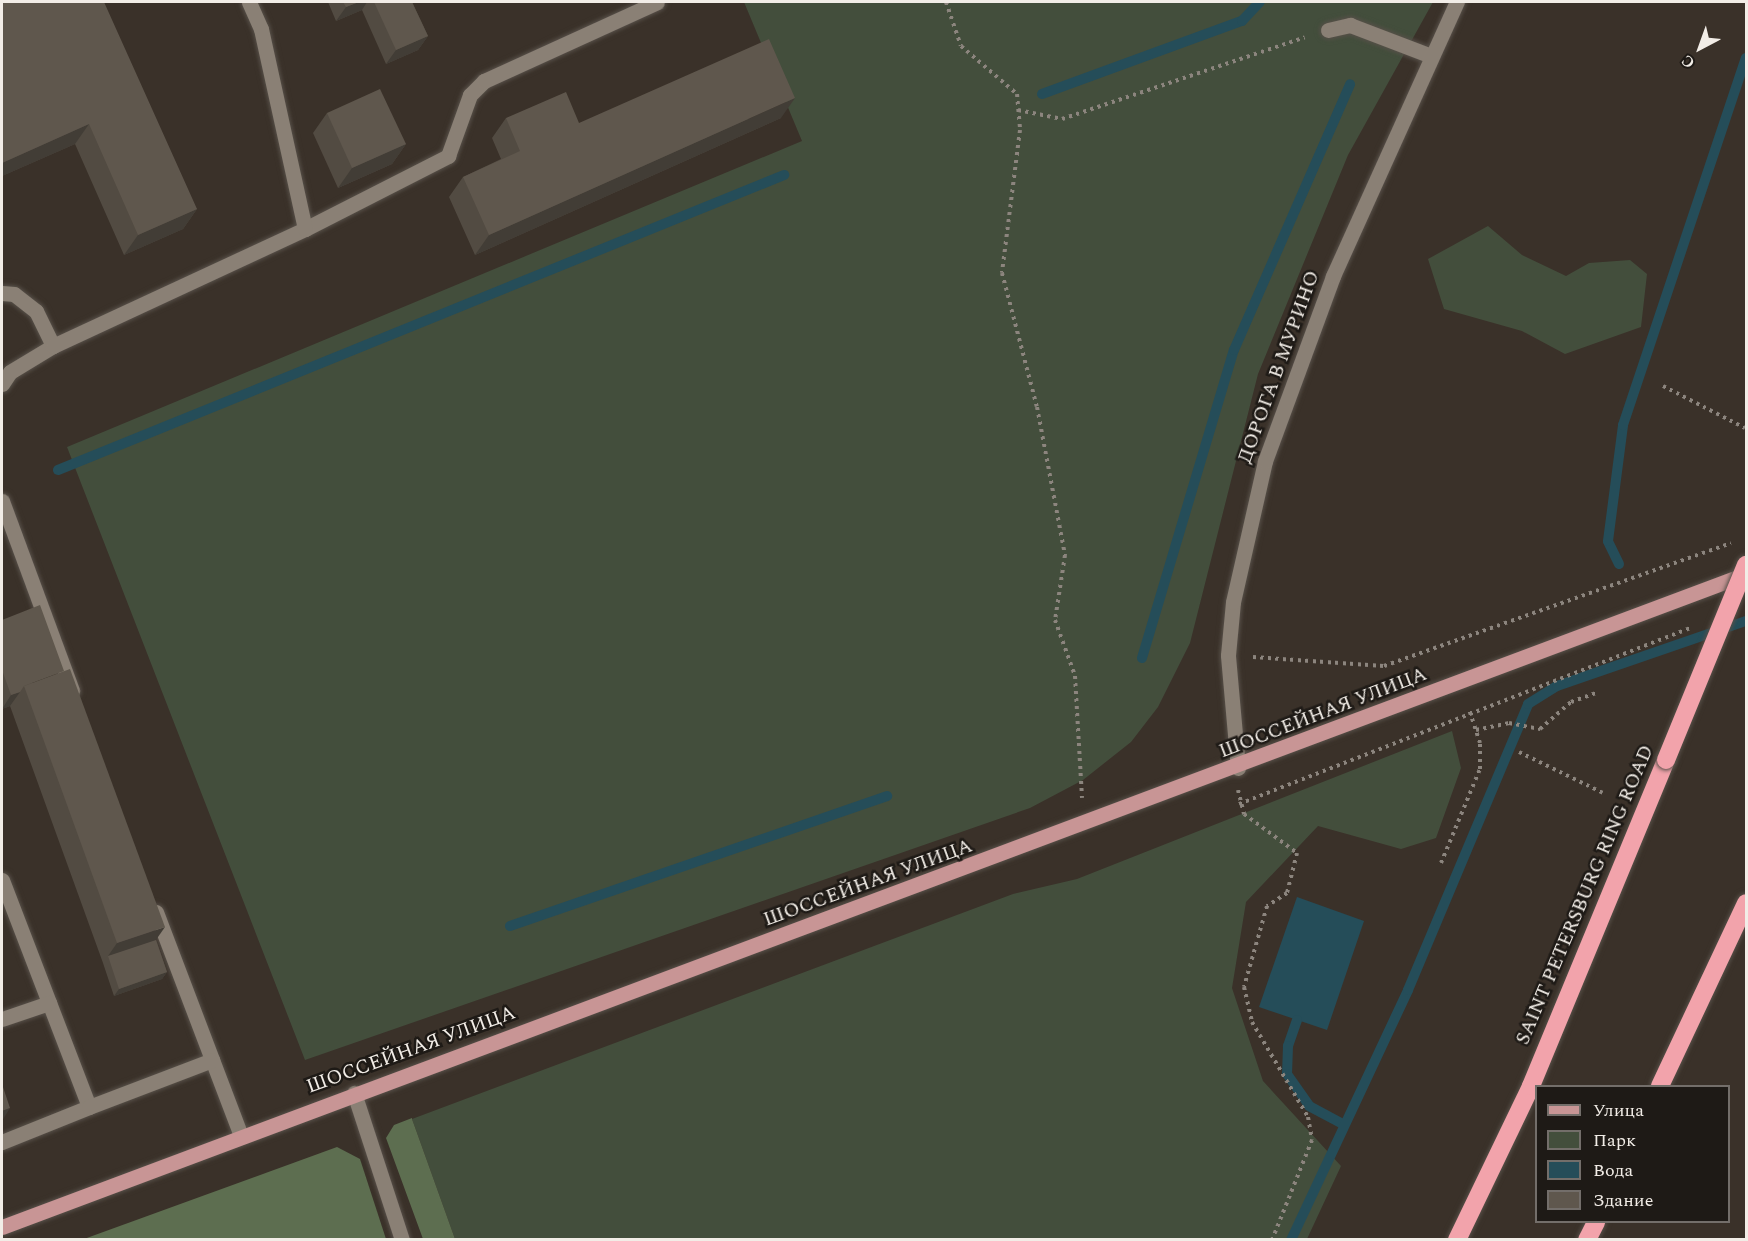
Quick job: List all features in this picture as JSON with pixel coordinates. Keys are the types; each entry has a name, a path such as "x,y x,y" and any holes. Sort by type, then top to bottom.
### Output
{"highway":[{"name":"SAINT PETERSBURG RING ROAD","path":"1457,1239 1531,1086 1746,564"},
{"path":"1660,1085 1746,903"},
{"path":"1587,1239 1595,1223"}],"main road":[{"name":"ШОССЕЙНАЯ УЛИЦА","path":"2,1227 354,1093 1238,768 1746,574"}],"street":[{"path":"249,2 261,29 305,229"},
{"path":"2,384 10,372 53,346 305,229 448,156 471,94 484,81 657,2"},
{"name":"ДОРОГА В МУРИНО","path":"1238,768 1228,655 1233,602 1265,461 1333,276 1457,2"},
{"path":"1328,30 1350,25 1431,56"},
{"path":"2,293 14,294 36,311 53,346"},
{"path":"2,501 77,702"},
{"path":"2,880 89,1107"},
{"path":"149,892 241,1136"},
{"path":"2,1019 50,1003"},
{"path":"2,1142 212,1060"},
{"path":"354,1093 402,1239"}],"path":[{"path":"946,2 961,46 1017,94 1018,110 1002,273 1037,407 1065,555 1055,620 1075,676 1083,826"},
{"path":"1018,110 1062,119 1328,30"},
{"path":"1663,386 1745,428"},
{"path":"1228,655 1384,666 1736,541"},
{"path":"1239,804 1470,710 1702,623"},
{"path":"1441,863 1480,769 1476,730 1462,682"},
{"path":"1476,730 1509,723 1526,729 1540,729 1571,702 1598,692"},
{"path":"1519,752 1603,793"},
{"path":"1238,768 1239,804 1297,853 1287,893 1267,906 1244,987 1252,1022 1308,1117 1312,1140 1272,1239"}],"green space":[{"path":"744,2 1433,2 1348,155 1258,374 1190,643 1158,707 1131,742 1083,780 1030,808 305,1060 67,447 802,141"},
{"path":"1488,226 1522,255 1566,276 1589,263 1630,260 1647,274 1641,327 1565,354 1522,331 1444,309 1428,259"},
{"path":"1452,731 1461,768 1436,838 1401,849 1318,826 1246,902 1232,988 1263,1081 1341,1166 1307,1239 455,1239 412,1119 1013,894 1077,879"},
{"path":"412,1118 455,1239 423,1239 386,1138 394,1125"},
{"path":"337,1147 360,1159 386,1239 84,1239"}],"water":[{"path":"1297,897 1364,921 1327,1030 1259,1007"}],"building":[{"path":"2,2 104,2 197,209 138,235 89,124 2,163"},
{"path":"343,2 359,2 346,7"},
{"path":"374,2 412,2 428,36 396,50"},
{"path":"769,39 795,98 489,235 463,177 520,151 506,118 566,92 579,123"},
{"path":"380,89 406,144 352,168 327,113"},
{"path":"40,605 64,671 24,686 20,692 11,695 2,670 2,620"},
{"path":"70,669 165,927 117,943 24,686"},
{"path":"156,940 167,972 119,989 108,956"},
{"path":"2,1084 10,1108 2,1111"}],"waterway":[{"path":"1042,94 1242,21 1260,2"},
{"path":"1619,564 1608,541 1623,425 1746,58"},
{"path":"1142,658 1234,350 1350,84"},
{"path":"58,470 784,175"},
{"path":"1291,1240 1408,990 1528,704 1557,686 1746,621"},
{"path":"510,926 887,796"},
{"path":"1297,1020 1288,1046 1287,1074 1309,1106 1343,1124"}]}
